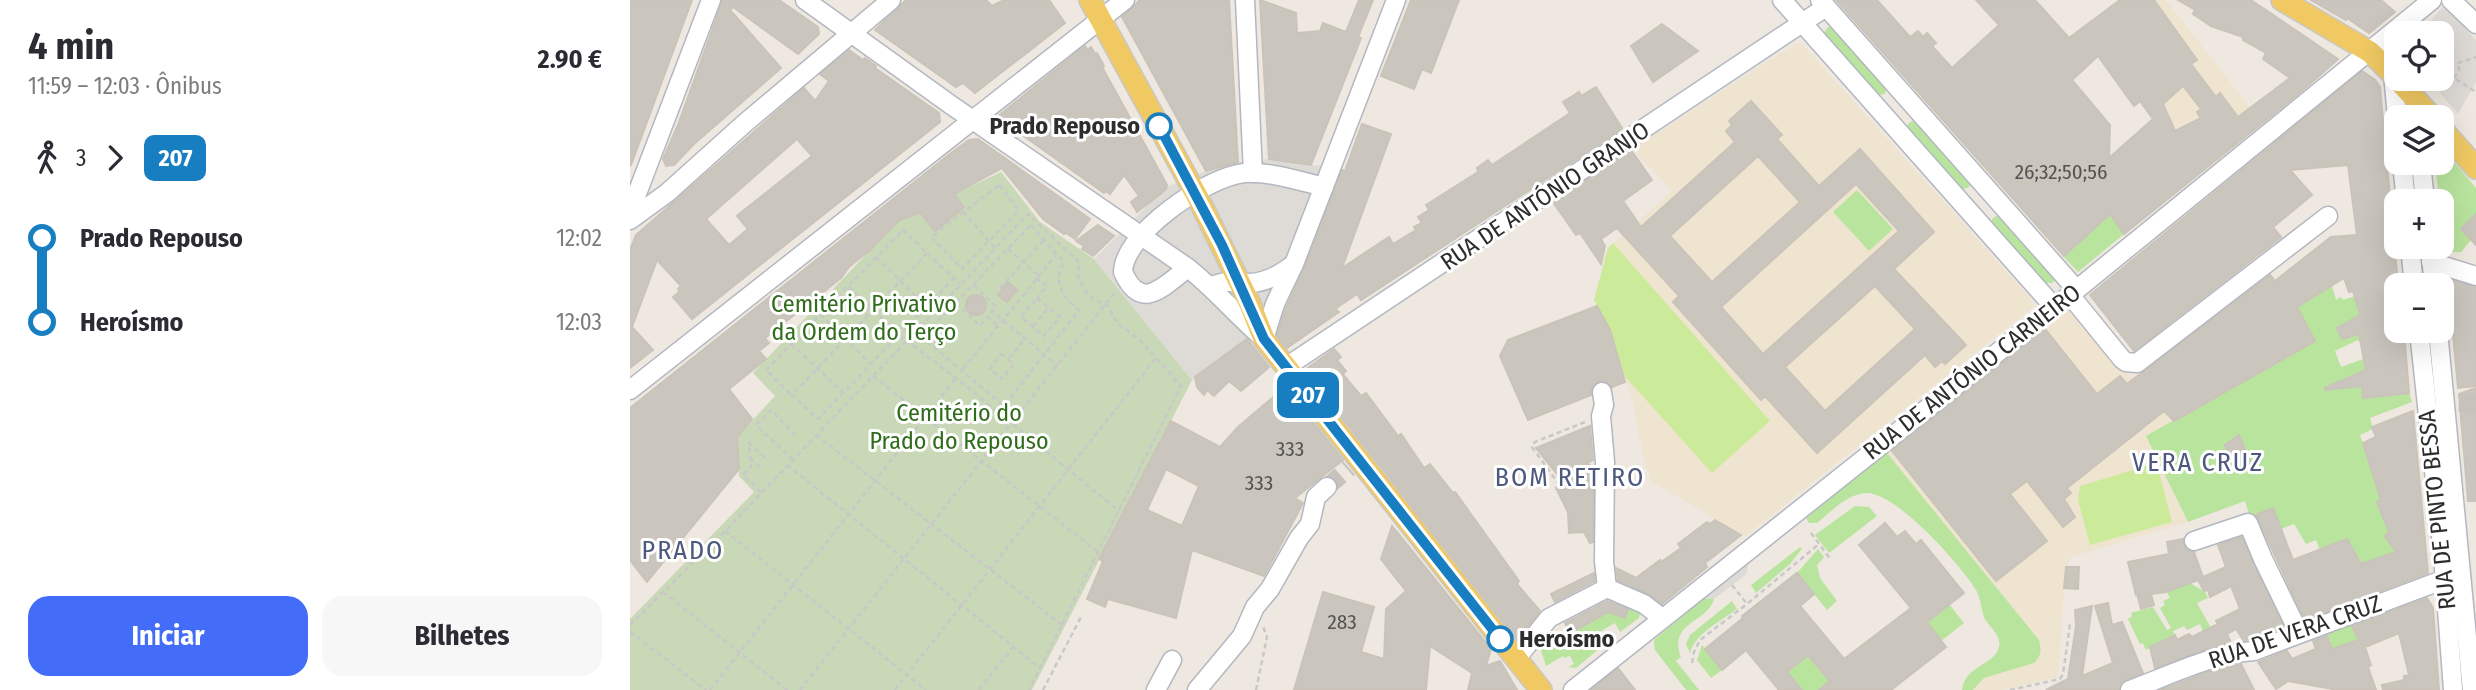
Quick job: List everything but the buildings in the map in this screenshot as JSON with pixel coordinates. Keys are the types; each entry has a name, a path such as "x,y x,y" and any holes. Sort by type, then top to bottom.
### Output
{"main road":[{"path":"1090,0 1195,191 1264,339 1354,463 1541,690"},
{"path":"2282,0 2370,52 2384,65"},
{"path":"2410,91 2421,105"},
{"path":"2454,144 2476,168"}],"street":[{"path":"630,212 711,0"},
{"path":"805,0 1188,268 1211,286 1244,322 1264,339 1275,304 1294,264 1396,0"},
{"path":"630,220 667,193 745,123 891,0"},
{"path":"630,390 1125,0"},
{"path":"1245,0 1253,173"},
{"path":"1782,0 2054,307"},
{"name":"RUA DE ANTÓNIO CARNEIRO","path":"1573,690 2073,292 2432,0"},
{"path":"2451,0 2476,24"},
{"path":"1823,3 1993,192 2126,362 2137,363 2328,216"},
{"name":"RUA DE ANTÓNIO GRANJO","path":"1286,367 1802,23 1823,3"},
{"path":"2413,21 2416,14"},
{"path":"1889,121 1911,100"},
{"path":"1188,268 1151,294 1142,294 1123,284 1126,256 1141,235 1195,191 1221,177 1253,173 1324,187"},
{"path":"1970,213 1993,192"},
{"path":"2440,259 2476,276"},
{"path":"1211,286 1230,280 1252,283 1270,279 1294,264"},
{"name":"RUA DE PINTO BESSA","path":"2421,343 2453,579 2472,690"},
{"name":"RUA DE PINTO BESSA","path":"2440,343 2452,404 2453,690"},
{"path":"1602,392 1605,462 1604,561 1607,588"},
{"path":"1197,690 1242,636 1255,607 1270,589 1310,524 1316,497 1327,487"},
{"path":"2194,541 2248,523 2299,633"},
{"name":"RUA DE VERA CRUZ","path":"2130,690 2240,652 2254,651 2453,579"},
{"path":"1607,588 1644,604 1662,618"},
{"path":"1517,659 1549,618 1607,588"},
{"path":"1156,690 1172,660"}],"path":[{"path":"2454,63 2458,64 2476,57"},
{"path":"2458,64 2459,70 2454,78 2476,92"},
{"path":"999,185 1019,210 962,269 931,237 963,212 999,185"},
{"path":"963,212 995,248"},
{"path":"630,625 793,460 1028,214 1079,262 1078,277 1089,296 1107,305 1117,323 1141,341 1181,386 1029,690"},
{"path":"1031,225 1064,262 1059,270 1059,286 1079,310 1004,406 922,337 1008,250 1031,225"},
{"path":"954,278 818,419 766,370 903,230 928,253 954,278 960,284"},
{"path":"1000,288 1044,240"},
{"path":"1008,250 1047,286 1021,317 1044,336 1060,317 1037,298"},
{"path":"792,395 928,253"},
{"path":"962,370 1056,255"},
{"path":"876,257 927,306"},
{"path":"800,690 1123,284"},
{"path":"956,303 980,326 996,307 974,285"},
{"path":"848,286 899,335 1119,511"},
{"path":"1033,327 1049,307"},
{"path":"992,312 1058,366"},
{"path":"820,314 871,364"},
{"path":"988,317 997,325"},
{"path":"1008,359 1025,339"},
{"path":"791,344 844,393"},
{"path":"1001,354 1008,359 1014,364 1002,379 990,369 1001,354"},
{"path":"895,690 1156,358"},
{"path":"873,376 1098,552"},
{"path":"630,632 708,690 956,378"},
{"path":"793,460 756,425 771,410 796,436"},
{"path":"1601,416 1535,442 1532,447 1558,483 1605,462"},
{"path":"816,435 1062,625"},
{"path":"761,492 743,475 751,467 749,443 768,460"},
{"path":"750,458 760,467"},
{"path":"787,465 1040,668"},
{"path":"724,531 926,690"},
{"path":"1811,533 1831,560"},
{"path":"1692,663 1700,640 1819,544"},
{"path":"1732,585 1747,604"},
{"path":"663,592 787,690"},
{"path":"1255,607 1267,637 1256,690"},
{"path":"1043,690 1082,615"},
{"path":"2010,690 2060,679 2070,624"},
{"path":"979,690 1013,647"}],"shaded area":[{"path":"2120,0 2166,0 2262,123 2217,160 2195,121 2166,136 2140,102 2134,106 2079,30"},
{"path":"2444,5 2476,40 2476,82 2458,114 2454,105 2450,105 2438,91 2454,91 2454,21 2431,21"},
{"path":"1801,43 2031,299 2034,306 1745,536 1651,481 1643,456 1633,402 1610,330 1594,300 1608,248 1672,191 1632,149 1795,44"},
{"path":"1269,159 1336,168 1313,230 1317,231 1301,265 1251,336 1192,380 1094,259 1166,187 1238,162"},
{"path":"2071,305 2133,379 2174,421 2146,436 2188,522 2071,557 2066,567 2058,677 2002,690 1973,690 1984,678 2034,663 2042,647 1887,453"},
{"path":"1748,563 1747,574 1714,599 1704,598"}],"green space":[{"path":"1828,27 1833,28 1886,86 1885,94 1876,95 1823,34"},
{"path":"1917,122 1971,183 1968,188 1960,189 1908,130 1908,124"},
{"path":"2454,163 2476,188 2476,214 2460,230 2471,240 2461,252 2454,252 2454,189 2438,189 2436,175 2454,175"},
{"name":"Cemitério do Prado do Repouso","path":"1001,172 1040,222 1094,259 1192,380 1032,690 630,690 630,619 754,492 739,476 737,437 775,396 753,373 898,221"},
{"path":"1857,190 1893,229 1869,251 1833,212"},
{"path":"2110,214 2124,234 2078,272 2064,257"},
{"path":"1996,216 2002,217 2055,278 2053,283 2045,283 1992,225 1992,219"},
{"path":"1613,243 1770,421 1712,473 1622,373 1610,330 1594,300 1608,248"},
{"path":"2332,286 2336,300 2355,296 2360,315 2337,328 2342,339 2360,334 2361,343 2358,340 2335,351 2341,367 2366,358 2365,370 2343,380 2345,388 2356,387 2355,378 2361,376 2363,398 2409,393 2412,402 2370,418 2373,429 2360,435 2382,499 2377,502 2386,526 2393,523 2394,531 2386,537 2398,552 2361,564 2320,550 2316,540 2306,544 2294,524 2281,529 2273,508 2250,517 2245,501 2188,522 2146,436 2314,340 2297,307"},
{"path":"1887,453 2039,640 2040,653 2034,663 1984,678 1973,690 1962,690 1968,675 1996,653 1999,647 1997,636 1985,619 1979,597 1968,578 1926,531 1894,504 1879,496 1859,494 1846,500 1817,523 1809,523 1806,518"},
{"path":"2146,466 2158,468 2172,522 2090,545 2078,500 2080,486"},
{"path":"1855,506 1869,507 1877,516 1829,553 1815,535"},
{"path":"1800,547 1802,549 1790,564 1756,593 1751,585"},
{"path":"1818,549 1824,557 1817,565 1820,578 1837,601 1827,610 1797,573"},
{"path":"2190,583 2205,592 2208,598 2197,603 2211,628 2204,634 2200,624 2187,630 2184,626 2173,631 2175,635 2146,650 2143,643 2140,644 2128,619 2132,616 2131,613 2153,607 2167,630 2171,628 2160,608 2165,605 2163,601 2170,598 2167,592"},
{"path":"1704,598 1714,599 1704,614 1684,629 1678,645 1681,657 1676,661 1699,690 1686,690 1655,650 1654,640"},
{"path":"1732,601 1737,609 1703,634 1690,653 1686,644 1690,635"},
{"path":"1949,604 1964,623 1941,641 1927,622"},
{"path":"1629,605 1637,608 1639,618 1620,632 1615,623 1591,637 1595,644 1613,637 1576,668 1568,667 1574,664 1570,656 1563,656 1546,666 1539,644 1550,627 1557,639 1608,612 1625,618"},
{"path":"2351,624 2357,637 2364,643 2350,643 2332,649 2327,634"},
{"path":"1785,626 1830,681 1819,690 1802,690 1787,672"},
{"path":"1702,645 1722,670 1711,678 1697,660"}],"tunnel":[{"path":"2459,403 2476,404"},
{"path":"1327,487 1349,468"}],"bus line":[{"name":"207","path":"1159,126 1222,245 1264,339 1500,639"}],"place":[{"name":"Prado Repouso","path":"1159,126"},
{"name":"Heroísmo","path":"1500,639"}],"district":[{"name":"VERA CRUZ","path":"2198,462"},
{"name":"BOM RETIRO","path":"1570,477"},
{"name":"PRADO","path":"683,550"}],"park label":[{"name":"Cemitério Privativo da Ordem do Terço","path":"864,318"}]}
